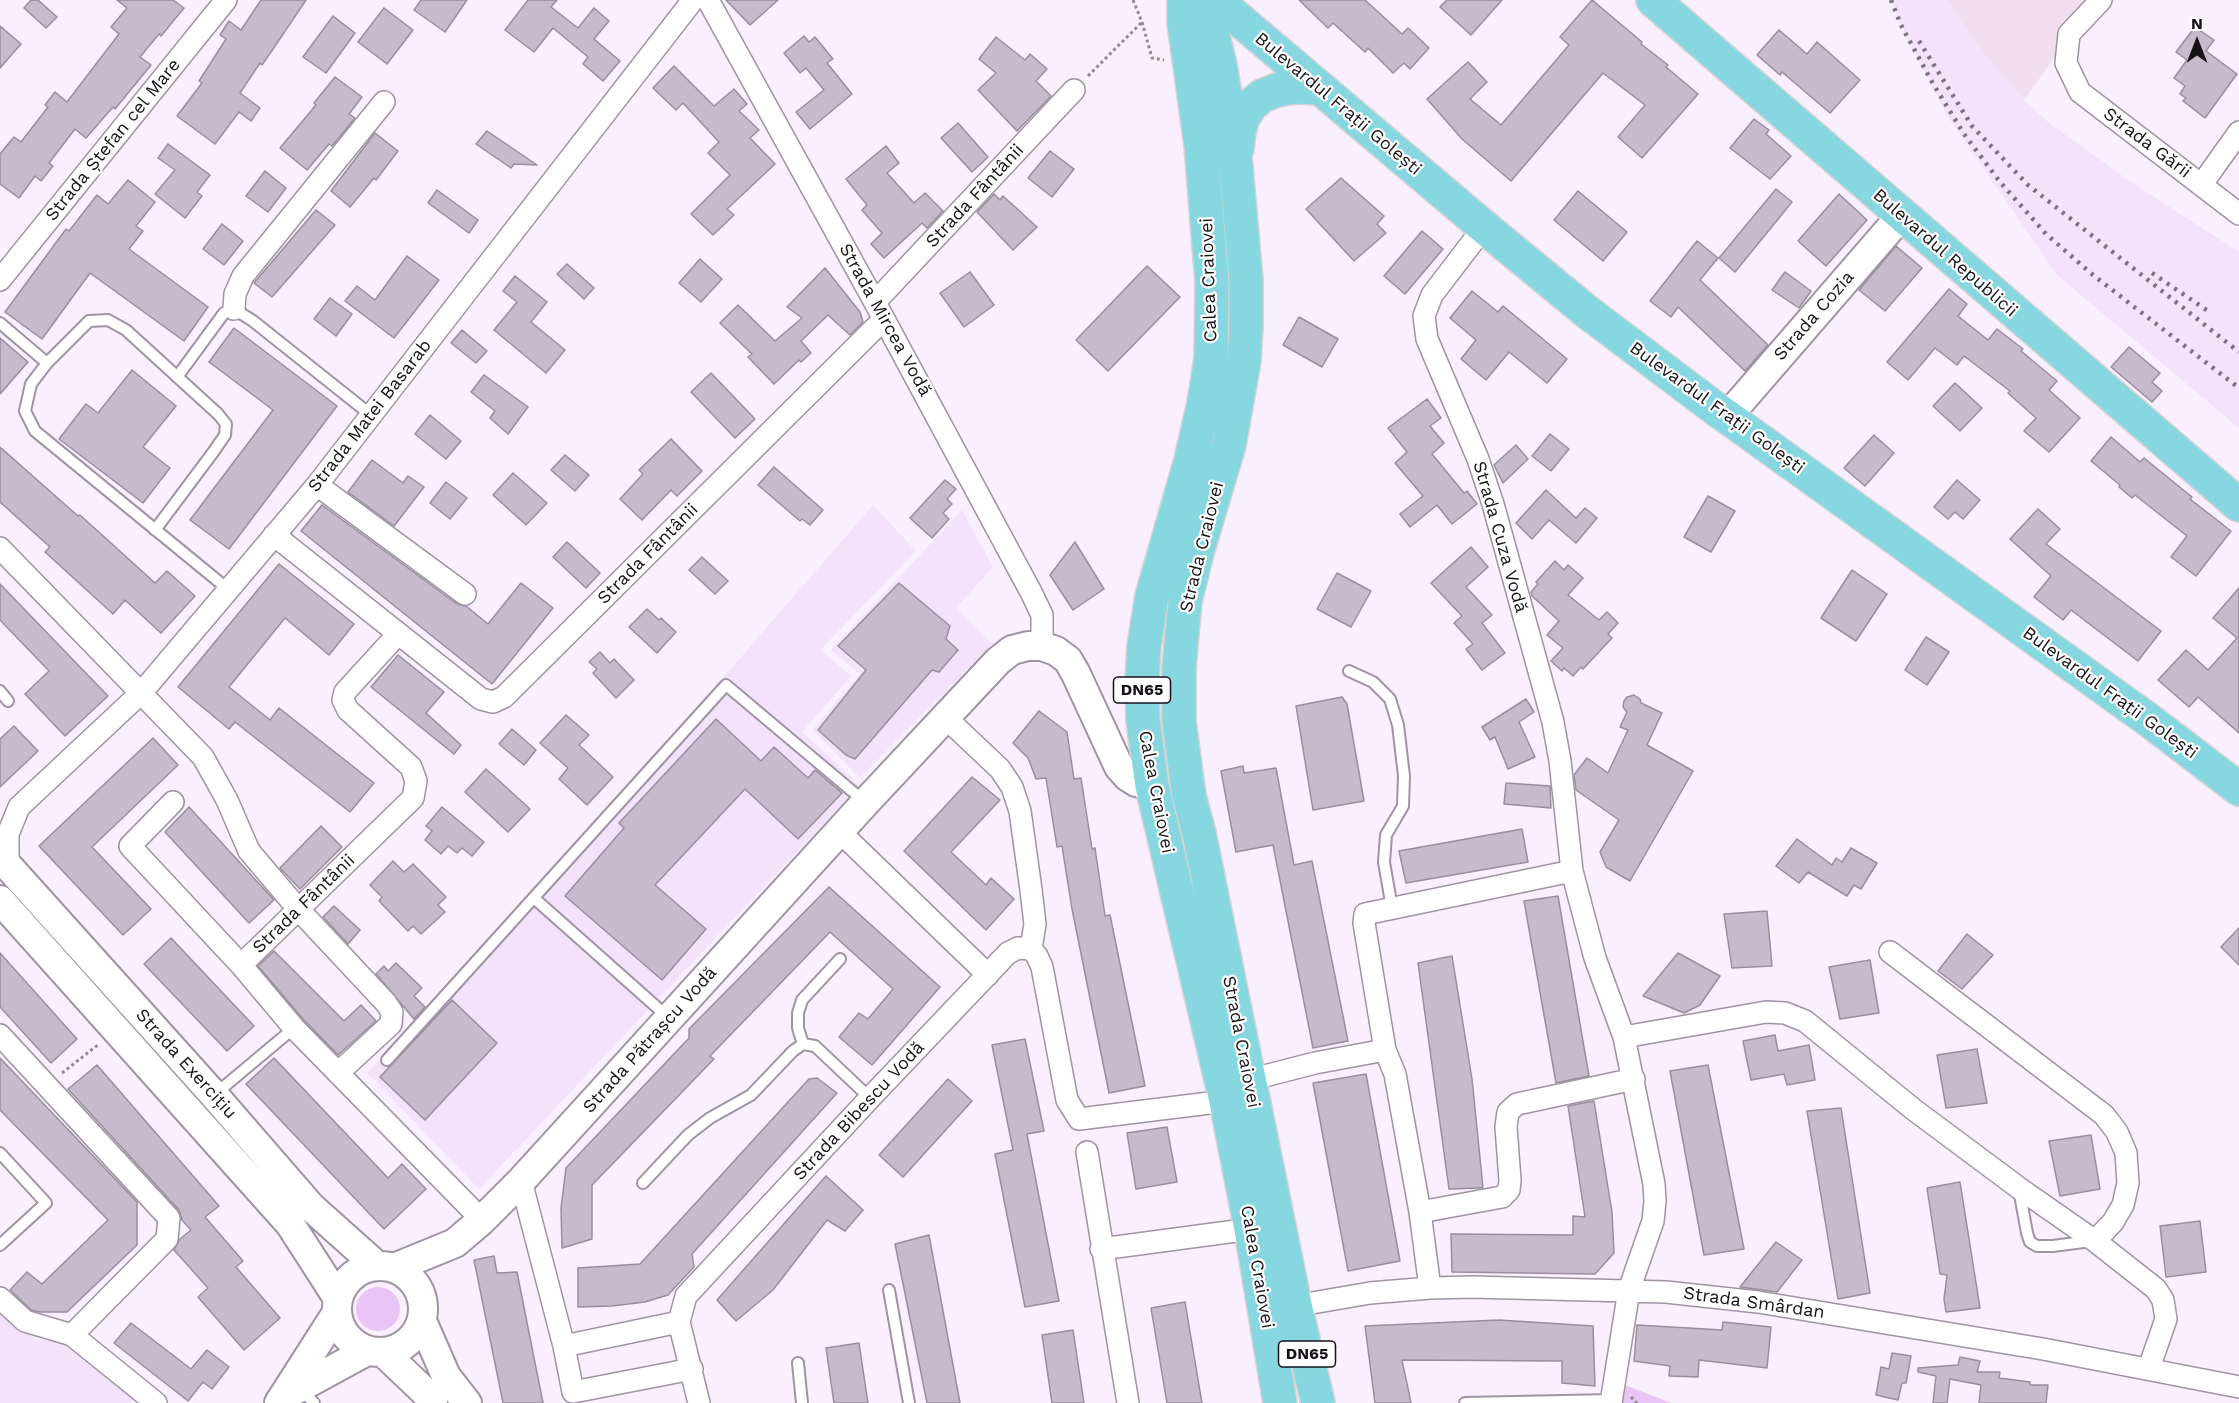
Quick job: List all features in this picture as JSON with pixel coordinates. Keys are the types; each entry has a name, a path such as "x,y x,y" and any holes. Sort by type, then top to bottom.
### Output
{"main road":[{"name":"Bulevardul Frații Golești","path":"1216,0 1586,311 1727,417 2150,721 2239,789"},
{"name":"Bulevardul Republicii","path":"1653,0 2239,505"},
{"name":"Calea Craiovei","path":"1185,6 1212,283 1211,358 1194,449 1152,596 1144,646 1143,721 1152,786 1237,1091 1251,1229 1318,1403"},
{"name":"Strada Craiovei","path":"1185,6 1214,40 1221,70 1236,166 1246,281 1245,361 1229,445 1185,602 1179,668 1179,721 1189,796 1199,833 1237,1091 1280,1309"},
{"path":"1236,166 1239,131 1243,118 1251,105 1262,96 1277,90 1296,87 1319,88"},
{"name":"Calea Craiovei","path":"1280,1309 1280,1403"}],"street":[{"name":"Strada Ștefan cel Mare","path":"0,280 226,0"},
{"name":"Strada Matei Basarab","path":"10,810 142,692 230,590 317,485 693,0"},
{"name":"Strada Mircea Vodă","path":"708,0 880,310 1032,594 1042,615 1042,646"},
{"name":"Strada Gării","path":"2101,0 2069,34 2066,63 2080,92 2239,214"},
{"name":"Strada Fântânii","path":"274,535 481,699 493,702 504,697 880,310 1074,90"},
{"path":"234,309 235,294 243,276 384,102"},
{"path":"2202,184 2239,132"},
{"name":"Strada Cozia","path":"1727,417 1901,216"},
{"name":"Strada Cuza Vodă","path":"1484,227 1432,295 1424,316 1427,339 1478,459 1493,504 1553,722 1560,761 1572,871 1595,958 1624,1037 1654,1184 1653,1221 1629,1290 1611,1401"},
{"path":"317,485 465,594"},
{"path":"0,548 203,757 227,800 249,851 392,1012 391,1024 338,1073"},
{"name":"Strada Fântânii","path":"398,634 345,692 343,700 348,710 411,767 416,781 413,798 241,965 294,1028 482,1220"},
{"name":"Strada Pătrașcu Vodă","path":"455,1243 521,1182 839,831 998,661 1012,650 1028,646 1042,646"},
{"path":"1042,646 1056,651 1068,660 1119,767 1128,777 1152,786"},
{"path":"945,717 1000,769 1012,787 1020,811 1035,924 1031,949 1042,967 1067,1100 1079,1119 1237,1091 1315,1063 1385,1050"},
{"path":"174,802 130,846 241,965"},
{"path":"4,861 10,810"},
{"path":"839,831 988,975"},
{"name":"Strada Exercițiu","path":"4,861 214,1095 311,1208 386,1267"},
{"path":"1430,1288 1420,1212 1395,1074 1385,1050 1364,923 1365,914 1572,871"},
{"name":"Strada Exercițiu","path":"0,900 290,1224 337,1306"},
{"name":"Strada Bibescu Vodă","path":"680,1322 686,1296 870,1098 1008,953 1018,948 1031,949"},
{"path":"1890,952 2104,1115 2117,1132 2126,1153 2128,1183 2123,1205 2114,1222 2095,1241"},
{"path":"1624,1037 1766,1012 1785,1013 1805,1021 1913,1109 2095,1241 2156,1289 2163,1300 2166,1319 2149,1368"},
{"path":"0,1035 169,1218 167,1239 72,1335"},
{"path":"1420,1212 1502,1197 1509,1190 1506,1127 1508,1112 1517,1104 1634,1079"},
{"path":"1087,1152 1101,1249 1128,1403"},
{"path":"521,1182 564,1346 573,1392 692,1369"},
{"path":"1101,1249 1251,1229"},
{"path":"294,1398 337,1306 343,1285 352,1275 364,1268 386,1267 455,1243"},
{"path":"294,1398 376,1352 397,1349 408,1342 416,1333 422,1309 455,1243"},
{"path":"386,1267 406,1275 416,1285 422,1309 446,1376 467,1403"},
{"name":"Strada Smârdan","path":"1280,1309 1370,1293 1430,1288 1629,1290 1687,1293 1758,1302 2149,1368 2239,1387"},
{"path":"0,1298 25,1321 72,1335 156,1403"},
{"path":"337,1306 339,1327 346,1337 356,1346 376,1352 426,1400"},
{"path":"564,1346 680,1322 699,1403"}],"lane":[{"path":"177,377 224,313 234,309 253,321 371,415"},
{"path":"155,530 225,435 226,424 218,414 126,330 108,320 89,321 46,363 31,384 25,411 35,431 155,530 230,590"},
{"path":"0,323 46,363"},
{"path":"1349,671 1372,682 1390,699 1398,725 1404,776 1403,806 1386,835 1384,862 1392,908"},
{"path":"387,1060 535,899 726,685 866,802"},
{"path":"0,691 8,701"},
{"path":"535,899 669,1018"},
{"path":"803,1044 798,1028 798,1013 802,1000 840,959"},
{"path":"214,1095 294,1028"},
{"path":"643,1183 688,1135 710,1118 751,1095 793,1051 803,1044 815,1046 870,1098"},
{"path":"0,1153 46,1203 0,1245"},
{"path":"2019,1188 2027,1233 2031,1242 2037,1246 2053,1246 2095,1241"},
{"path":"889,1290 909,1403"},
{"path":"798,1363 802,1403"},
{"path":"1465,1403 1611,1401"}],"path":[{"path":"1133,0 1152,58 1189,63"},
{"path":"1074,90 1142,22"},
{"path":"47,1086 116,1031"}],"shaded area":[{"path":"1890,0 1947,0 1977,45 2024,100 2049,123 2131,182 2239,252 2239,428 2057,275 1946,114"},
{"path":"1947,0 2096,0 2024,100 1977,45"},
{"path":"873,505 916,551 820,650 851,676 802,732 860,785 479,1189 367,1073 466,974"},
{"path":"962,510 993,567 956,608 992,644 860,778 813,730 860,674 831,650"},
{"path":"378,1287 393,1294 400,1309 393,1324 378,1331 363,1324 356,1309 363,1294"},
{"path":"0,1307 33,1338 71,1345 134,1398 130,1403 0,1403"},
{"path":"1615,1381 1671,1403 1611,1403"}],"building":[{"path":"31,0 38,0 57,17 46,28 24,8"},
{"path":"117,0 173,0 184,8 140,57 151,65 115,109 113,107 86,138 75,129 49,163 53,166 41,181 35,176 19,198 0,184 0,154 14,137 21,142 48,107 45,105 55,92 67,102 119,34 111,27 127,8"},
{"path":"261,0 306,0 240,93 260,108 251,121 239,112 215,144 177,116 202,83 199,81 226,39 220,35 229,21 241,30"},
{"path":"421,0 467,0 445,32 414,10"},
{"path":"528,0 557,0 551,7 578,28 594,8 609,21 594,39 620,61 603,81 583,64 588,57 553,28 534,52 505,30"},
{"path":"726,0 778,0 750,25"},
{"path":"1299,0 1365,0 1402,34 1408,28 1429,48 1410,69 1404,63 1393,73 1368,48 1365,52 1333,23 1328,28"},
{"path":"1447,0 1502,0 1471,35 1440,7"},
{"path":"1592,0 1698,94 1642,158 1618,137 1645,105 1603,73 1511,181 1462,139 1427,99 1468,62 1487,82 1470,99 1501,125 1569,45 1560,37"},
{"path":"384,8 413,30 387,64 358,42"},
{"path":"333,16 355,33 326,73 303,57"},
{"path":"0,26 21,44 0,68"},
{"path":"2195,27 2214,40 2206,51 2237,74 2205,118 2183,101 2186,98 2180,94 2185,86 2174,78 2187,60 2176,52"},
{"path":"1779,30 1807,54 1817,42 1860,80 1830,113 1782,72 1780,75 1757,55"},
{"path":"804,36 809,42 815,37 833,59 827,63 852,94 810,129 796,112 824,90 806,68 800,73 784,53"},
{"path":"996,37 1025,60 1030,54 1047,69 1036,81 1051,96 1017,131 978,90 996,73 979,59"},
{"path":"674,66 714,106 734,89 747,104 739,111 759,130 750,138 775,164 727,209 734,215 713,235 691,214 730,175 708,153 719,142 683,103 676,110 653,88"},
{"path":"335,77 362,97 349,114 355,118 332,146 329,144 307,170 280,148 316,105 314,103"},
{"path":"1754,119 1769,130 1766,134 1791,156 1770,179 1730,148"},
{"path":"958,123 988,157 972,172 941,138"},
{"path":"487,131 537,165 514,164 511,168 476,144"},
{"path":"375,133 398,151 376,180 374,178 350,207 331,191"},
{"path":"168,144 210,175 197,192 202,196 185,218 155,194 175,170 158,158"},
{"path":"886,146 899,163 887,173 914,203 925,193 943,211 927,228 922,223 884,258 871,244 882,233 862,210 867,205 846,179"},
{"path":"1050,151 1074,169 1052,197 1028,178"},
{"path":"265,171 286,188 268,212 246,196"},
{"path":"1341,178 1384,216 1377,224 1386,233 1354,261 1306,209"},
{"path":"128,180 155,202 136,226 143,231 129,249 208,307 184,341 90,273 42,339 5,312 66,229 69,231 97,195 108,204"},
{"path":"1776,189 1792,202 1735,272 1719,258"},
{"path":"437,190 478,220 469,233 428,203"},
{"path":"1578,191 1627,232 1603,261 1554,220"},
{"path":"994,194 1000,200 1003,196 1037,227 1013,250 977,212"},
{"path":"1839,194 1867,220 1826,266 1798,241"},
{"path":"316,210 335,225 272,297 254,283"},
{"path":"222,224 243,241 224,265 203,249"},
{"path":"1422,231 1443,249 1405,294 1384,276"},
{"path":"1697,241 1718,258 1700,280 1768,345 1745,371 1678,307 1671,317 1650,301"},
{"path":"1896,246 1922,268 1885,311 1859,290"},
{"path":"407,256 439,280 394,338 345,301 357,286 375,300"},
{"path":"700,259 722,279 701,302 679,283"},
{"path":"567,264 594,288 584,299 557,274"},
{"path":"1147,266 1180,297 1108,371 1076,340"},
{"path":"825,268 860,312 863,322 850,335 828,315 801,341 811,353 801,362 799,360 774,384 748,357 752,354 720,323 738,305 775,341 802,318 787,307"},
{"path":"970,272 994,305 964,327 940,293"},
{"path":"1785,272 1811,291 1799,308 1772,290"},
{"path":"515,276 547,302 531,322 565,350 546,373 494,330 517,302 503,291"},
{"path":"1949,289 1967,304 1958,316 1988,340 1997,329 2023,349 2021,351 2057,381 2049,390 2080,418 2049,452 2024,431 2036,418 2008,393 2010,391 1964,356 1957,365 1935,348 1908,380 1887,362"},
{"path":"1472,291 1498,312 1503,306 1567,359 1547,383 1509,352 1486,380 1461,359 1476,340 1450,318"},
{"path":"330,298 352,314 336,336 314,319"},
{"path":"1299,317 1338,339 1322,367 1283,345"},
{"path":"234,328 337,406 229,549 190,520 273,410 209,362"},
{"path":"462,330 487,351 476,363 451,343"},
{"path":"0,338 28,362 0,394"},
{"path":"2129,347 2160,373 2152,382 2162,391 2152,402 2111,367"},
{"path":"132,370 176,406 143,447 170,468 143,503 59,439 86,404 98,413"},
{"path":"711,373 755,419 735,438 691,392"},
{"path":"484,375 528,407 508,434 490,418 495,411 471,392"},
{"path":"1955,383 1982,408 1960,431 1933,406"},
{"path":"1427,399 1441,418 1430,426 1444,443 1432,454 1464,493 1467,491 1477,504 1452,524 1437,505 1410,527 1400,514 1423,496 1395,463 1407,452 1388,428"},
{"path":"430,415 461,441 446,459 415,434"},
{"path":"1550,434 1569,449 1551,471 1532,456"},
{"path":"1874,435 1894,453 1865,486 1844,468"},
{"path":"2111,437 2140,462 2144,458 2192,497 2190,499 2231,531 2196,576 2171,557 2187,536 2135,495 2132,498 2091,461"},
{"path":"671,439 702,471 677,496 671,490 642,520 620,499 643,474 639,470"},
{"path":"1516,445 1528,459 1503,483 1494,465"},
{"path":"0,447 155,583 167,571 195,596 161,633 125,600 113,614 45,552 50,547 0,502"},
{"path":"565,455 589,475 575,491 551,470"},
{"path":"372,460 403,483 408,476 424,487 394,526 348,492"},
{"path":"774,467 823,510 810,525 802,519 800,521 758,485"},
{"path":"513,473 547,503 526,525 493,495"},
{"path":"945,480 956,489 947,499 952,504 943,513 949,519 932,538 910,518"},
{"path":"1957,480 1980,500 1963,519 1955,512 1948,519 1934,507"},
{"path":"446,482 467,498 450,519 430,503"},
{"path":"1546,490 1576,518 1585,508 1597,518 1576,543 1549,520 1532,539 1516,523"},
{"path":"1708,496 1735,511 1711,552 1684,537"},
{"path":"322,505 457,604 466,606 488,624 521,583 553,608 492,684 301,531"},
{"path":"2038,509 2060,529 2046,544 2161,631 2138,661 2071,610 2063,620 2034,597 2051,576 2010,539"},
{"path":"567,542 600,573 586,588 553,557"},
{"path":"1075,542 1104,589 1073,610 1050,575"},
{"path":"1471,547 1488,567 1466,587 1492,615 1482,623 1505,653 1482,670 1466,649 1473,644 1454,623 1462,616 1431,583"},
{"path":"702,557 728,581 715,594 689,570"},
{"path":"1555,561 1564,570 1568,565 1583,578 1568,595 1599,620 1607,612 1618,623 1608,634 1612,638 1583,669 1581,667 1573,676 1564,668 1562,671 1551,661 1563,648 1547,635 1559,621 1532,596 1531,592 1538,584 1536,582"},
{"path":"279,564 354,624 329,655 285,618 229,687 270,720 279,708 374,783 350,812 235,722 229,729 178,687"},
{"path":"1852,570 1887,594 1856,641 1821,618"},
{"path":"1337,573 1371,591 1351,627 1317,609"},
{"path":"899,583 950,626 946,639 958,650 939,672 932,670 855,759 846,755 818,730 866,670 838,646"},
{"path":"0,584 108,696 65,736 25,694 49,671 0,620"},
{"path":"2239,588 2239,733 2198,697 2189,707 2158,680 2186,650 2208,670 2237,638 2213,618"},
{"path":"647,609 676,632 657,653 629,627"},
{"path":"1926,637 1949,652 1927,685 1905,670"},
{"path":"600,652 610,663 614,659 634,680 616,698 593,673 597,669 589,662"},
{"path":"398,655 444,692 426,713 461,745 454,754 371,687"},
{"path":"1634,695 1640,699 1641,703 1662,713 1647,745 1693,771 1630,881 1606,867 1600,852 1619,820 1576,790 1574,775 1587,758 1608,773 1628,730 1620,727 1627,712 1623,707 1624,701 1627,697"},
{"path":"1342,697 1347,704 1364,801 1313,810 1296,706"},
{"path":"1526,699 1534,712 1519,722 1535,757 1508,769 1495,737 1490,740 1482,727"},
{"path":"1039,711 1067,732 1074,779 1081,778 1105,916 1110,915 1145,1086 1109,1093 1072,909 1062,846 1057,847 1046,778 1036,779 1028,758 1013,743"},
{"path":"566,715 589,735 579,745 613,777 587,805 559,779 568,768 540,743"},
{"path":"716,719 761,761 774,747 808,778 815,770 842,793 798,839 745,789 655,885 706,929 662,980 565,896 624,828 619,823"},
{"path":"14,726 38,751 0,787 0,739"},
{"path":"512,729 536,750 524,765 499,744"},
{"path":"153,738 178,765 92,847 151,909 123,935 39,846"},
{"path":"1243,766 1244,773 1276,768 1294,865 1312,861 1348,1041 1313,1048 1273,845 1236,852 1221,771"},
{"path":"486,769 530,809 508,832 465,792"},
{"path":"972,777 1000,800 951,852 986,885 991,878 1014,899 986,930 904,851"},
{"path":"1506,783 1550,786 1551,808 1504,804"},
{"path":"189,807 274,900 249,923 165,832"},
{"path":"442,807 484,842 472,856 462,848 457,853 448,846 441,854 425,840 432,831 426,826"},
{"path":"321,826 342,847 300,889 280,868"},
{"path":"1522,829 1528,862 1406,883 1399,851"},
{"path":"1797,839 1832,865 1836,858 1842,862 1851,848 1877,863 1861,889 1854,885 1847,896 1808,872 1799,883 1776,866"},
{"path":"393,861 404,872 413,864 446,897 438,905 445,912 421,934 413,926 408,931 379,901 382,897 370,885"},
{"path":"829,887 940,987 872,1065 839,1037 859,1013 868,1019 893,989 830,932 710,1056 714,1059 592,1185 592,1239 562,1248 561,1208 566,1168 689,1038 689,1029"},
{"path":"1558,896 1589,1076 1556,1083 1524,901"},
{"path":"334,906 360,930 348,944 323,917"},
{"path":"1767,911 1772,966 1732,968 1724,914"},
{"path":"2239,928 2239,965 2221,947"},
{"path":"1967,934 1993,955 1962,989 1938,971"},
{"path":"171,938 254,1026 227,1051 144,964"},
{"path":"274,951 344,1021 361,1005 376,1021 338,1055 303,1019 258,966"},
{"path":"0,953 77,1039 51,1063 0,1007"},
{"path":"1678,953 1720,976 1700,1005 1684,1013 1643,996"},
{"path":"1452,956 1472,1079 1483,1188 1449,1189 1418,963"},
{"path":"1870,960 1879,1013 1840,1019 1829,967"},
{"path":"396,963 422,988 414,996 425,1007 414,1019 376,974 384,966 388,971"},
{"path":"452,1000 497,1043 425,1120 380,1077"},
{"path":"1775,1035 1778,1051 1809,1045 1815,1080 1787,1085 1784,1074 1751,1080 1743,1041"},
{"path":"1025,1039 1044,1131 1027,1134 1059,1301 1025,1307 995,1154 1013,1150 992,1045"},
{"path":"1977,1049 1987,1103 1946,1108 1937,1055"},
{"path":"0,1058 137,1202 137,1245 67,1312 31,1310 10,1290 27,1272 42,1284 108,1220 0,1110"},
{"path":"274,1058 388,1178 402,1164 426,1189 384,1229 246,1084"},
{"path":"97,1065 219,1206 205,1217 243,1261 236,1267 280,1318 244,1350 198,1297 208,1288 174,1250 180,1239 191,1230 182,1220 179,1210 68,1089"},
{"path":"1708,1065 1744,1249 1704,1255 1670,1071"},
{"path":"1366,1074 1400,1261 1348,1271 1313,1083"},
{"path":"817,1078 837,1093 692,1254 694,1267 668,1295 645,1302 578,1307 578,1268 640,1264 809,1079"},
{"path":"948,1079 972,1101 903,1177 879,1155"},
{"path":"1594,1101 1612,1212 1614,1253 1595,1274 1452,1272 1451,1234 1573,1235 1573,1216 1585,1217 1568,1106"},
{"path":"1841,1108 1870,1293 1838,1299 1807,1111"},
{"path":"1167,1127 1177,1182 1136,1189 1127,1133"},
{"path":"2091,1135 2100,1189 2060,1196 2049,1141"},
{"path":"826,1176 863,1210 845,1231 827,1220 773,1290 736,1321 717,1300"},
{"path":"1960,1182 1980,1308 1946,1312 1944,1299 1947,1275 1940,1274 1927,1188"},
{"path":"2200,1221 2206,1272 2166,1277 2160,1226"},
{"path":"929,1235 960,1403 927,1403 895,1244"},
{"path":"1776,1242 1802,1260 1777,1292 1740,1287"},
{"path":"494,1256 497,1273 517,1272 543,1403 503,1403 474,1260"},
{"path":"1185,1302 1202,1403 1167,1403 1151,1308"},
{"path":"1499,1320 1593,1326 1595,1386 1562,1383 1562,1361 1402,1360 1411,1403 1375,1403 1365,1326"},
{"path":"1723,1322 1771,1327 1767,1368 1699,1360 1698,1377 1669,1376 1670,1366 1634,1361 1637,1325 1722,1330"},
{"path":"131,1323 191,1369 207,1350 229,1367 212,1389 203,1382 188,1401 114,1343"},
{"path":"1073,1330 1084,1403 1052,1403 1042,1335"},
{"path":"859,1343 868,1403 834,1403 826,1348"},
{"path":"1892,1353 1911,1356 1906,1383 1902,1383 1898,1400 1876,1395 1881,1367 1889,1369"},
{"path":"1960,1357 1980,1361 1977,1372 2000,1372 1999,1378 2030,1382 2030,1385 2048,1385 2046,1403 1979,1403 1981,1385 1950,1379 1947,1403 1933,1403 1936,1376 1918,1372 1918,1368 1958,1365"}],"railway":[{"path":"1891,0 1901,25 1932,82 1964,134 2000,182 2046,234 2093,275 2239,388"},
{"path":"1919,41 1972,126 2028,185 2239,352"},
{"path":"2152,273 2211,313"}]}
